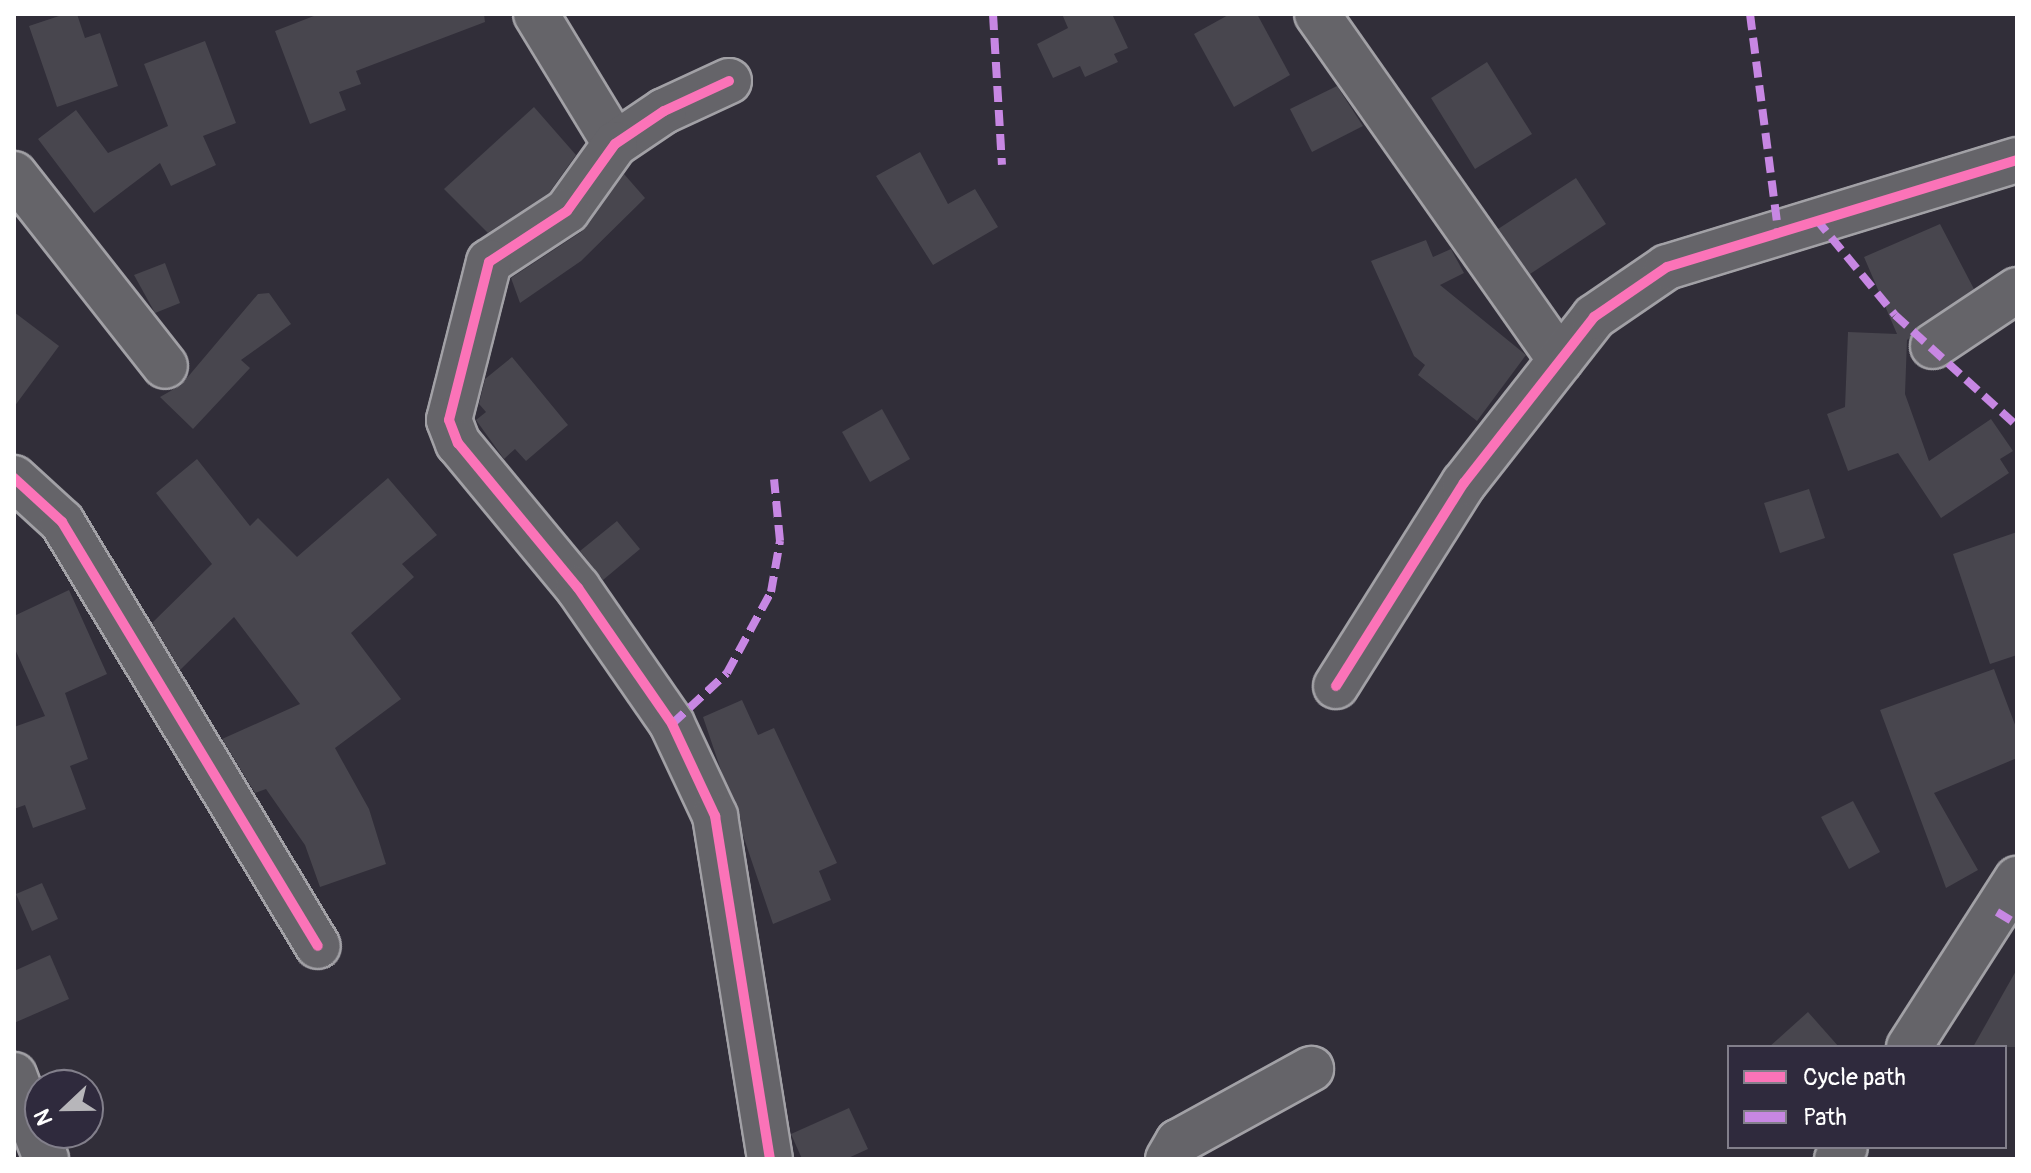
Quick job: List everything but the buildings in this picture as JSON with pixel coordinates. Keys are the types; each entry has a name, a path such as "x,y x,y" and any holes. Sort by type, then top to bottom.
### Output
{"street":[{"path":"536,14 615,144"},
{"path":"1317,14 1560,360"},
{"path":"729,81 664,111 615,144 567,211 489,262 449,420 458,443 578,588 672,724 715,816 770,1159"},
{"path":"1336,686 1464,483 1594,317 1667,267 2017,160"},
{"path":"14,174 165,366"},
{"path":"1933,346 2017,290"},
{"path":"14,478 62,522 318,946"},
{"path":"1910,1045 2017,879"},
{"path":"1168,1159 1178,1142 1311,1069"},
{"path":"14,1075 46,1159"}],"marked path":[{"path":"993,14 1002,165"},
{"path":"1750,14 1778,231"},
{"path":"1816,219 1895,315 2017,426"},
{"path":"672,724 727,673 771,592 780,541 774,479"},
{"path":"1997,912 2017,924"}],"cycle path":[{"path":"729,81 664,111 615,144 567,211 489,262 449,420 458,443 578,588 672,724 715,816 770,1159"},
{"path":"1336,686 1464,483 1594,317 1667,267 2017,160"},
{"path":"14,478 62,522 318,946"}]}
